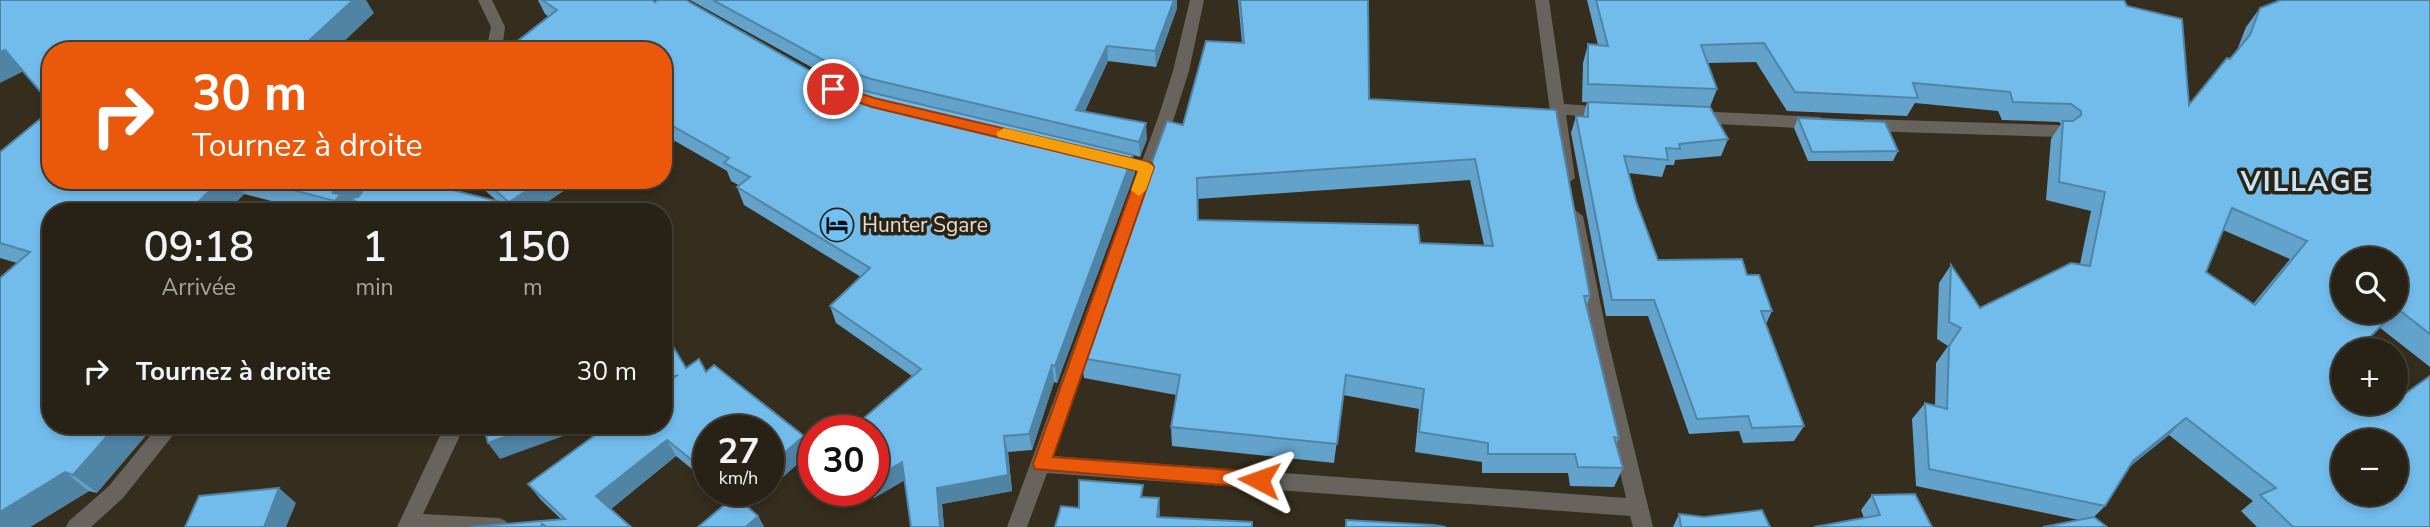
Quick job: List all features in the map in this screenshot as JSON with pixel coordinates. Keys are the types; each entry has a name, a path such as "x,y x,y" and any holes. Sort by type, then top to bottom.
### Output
{"street":[{"path":"485,0 498,27 496,42"},
{"path":"1017,527 1042,464 1140,166 1181,71 1197,0"},
{"path":"1042,464 1640,518 1598,336 1566,173 1542,0"},
{"path":"1558,109 1627,113"},
{"path":"1682,116 2059,131"},
{"path":"76,527 116,492 164,434"},
{"path":"451,434 410,524 499,527"}],"building":[{"path":"0,0 353,0 308,42 42,42 42,93 5,50 0,52"},
{"path":"542,0 686,0 821,77 865,91 1133,155 1055,366 1052,365 1029,434 1004,436 1008,475 937,488 940,527 911,527 902,462 889,470 889,415 867,415 921,369 830,306 870,268 737,187 750,177 724,163 729,158 672,126 672,42 516,42 557,10"},
{"path":"713,0 1174,0 1155,51 1107,46 1076,110 1146,123 1139,142 871,79 836,67"},
{"path":"1240,0 1368,0 1369,99 1556,110 1590,296 1584,296 1619,438 1614,437 1623,468 1578,467 1575,454 1488,454 1488,443 1419,432 1424,389 1346,375 1337,444 1171,427 1180,375 1081,358 1167,121 1183,125 1206,41 1244,43","holes":["1475,159 1493,246 1420,243 1418,225 1198,220 1197,178"]},
{"path":"1596,0 2124,0 2127,6 2182,19 2189,105 2227,58 2230,59 2250,35 2260,8 2281,0 2430,0 2430,334 2408,317 2408,247 2331,247 2331,324 2383,324 2369,338 2331,338 2331,415 2408,415 2408,392 2430,376 2430,527 2293,527 2260,495 2276,488 2186,418 2133,461 2105,506 1929,469 1925,403 1947,409 1949,346 1961,328 1949,322 1951,265 1980,308 2071,263 2090,266 2105,192 2059,182 2063,121 2073,121 2081,115 2081,111 2071,104 2013,102 2010,92 1913,83 1918,98 1795,92 1764,43 1701,45 1717,89 1588,84 1588,44 1608,46","holes":["2232,208 2307,241 2255,305 2206,272"]},
{"path":"1588,102 1710,107 1728,139 1679,144 1680,149 1666,148 1668,160 1624,156 1636,201 1658,260 1742,259 1747,275 1759,275 1772,311 1761,311 1804,426 1752,428 1748,416 1697,419 1654,300 1612,300 1576,116 1588,117"},
{"path":"42,117 42,189 212,189 197,203 42,203 42,434 109,434 73,475 65,472 0,512 0,278 30,252 0,243 0,152"},
{"path":"1798,118 1885,122 1898,151 1812,152"},
{"path":"289,189 334,189 333,193 341,194 335,201"},
{"path":"364,189 448,189 505,203 359,203 350,198 358,197"},
{"path":"494,189 529,189 509,202"},
{"path":"672,345 686,368 699,359 706,372 714,365 777,415 693,415 693,461 667,440 596,496 631,527 547,527 542,524 541,527 469,527 565,519 528,484 597,434 672,434 672,379 678,375 672,377"},
{"path":"784,420 798,431 798,441 784,453"},
{"path":"486,434 512,434 488,443"},
{"path":"1079,480 1143,485 1141,497 1159,498 1157,517 1252,522 1252,527 1055,527 1061,506 1079,508"},
{"path":"279,488 264,527 185,527 199,496"},
{"path":"1915,494 1932,527 1814,527 1880,515 1872,495"},
{"path":"723,506 746,506 758,516 746,527 698,527"},
{"path":"1762,510 1770,527 1681,527 1679,514 1704,517"},
{"path":"2094,517 2107,527 2043,527"},
{"path":"1346,520 1433,525 1446,527 1346,527"}],"slow traffic":[{"path":"1004,133 1147,167 1139,190"}],"place":[{"name":"Hunter Sgare","path":"837,225"}],"district":[{"name":"VILLAGE","path":"2306,181"}],"route":[{"path":"833,89 872,102 1147,167 1042,464 1259,480"}]}
